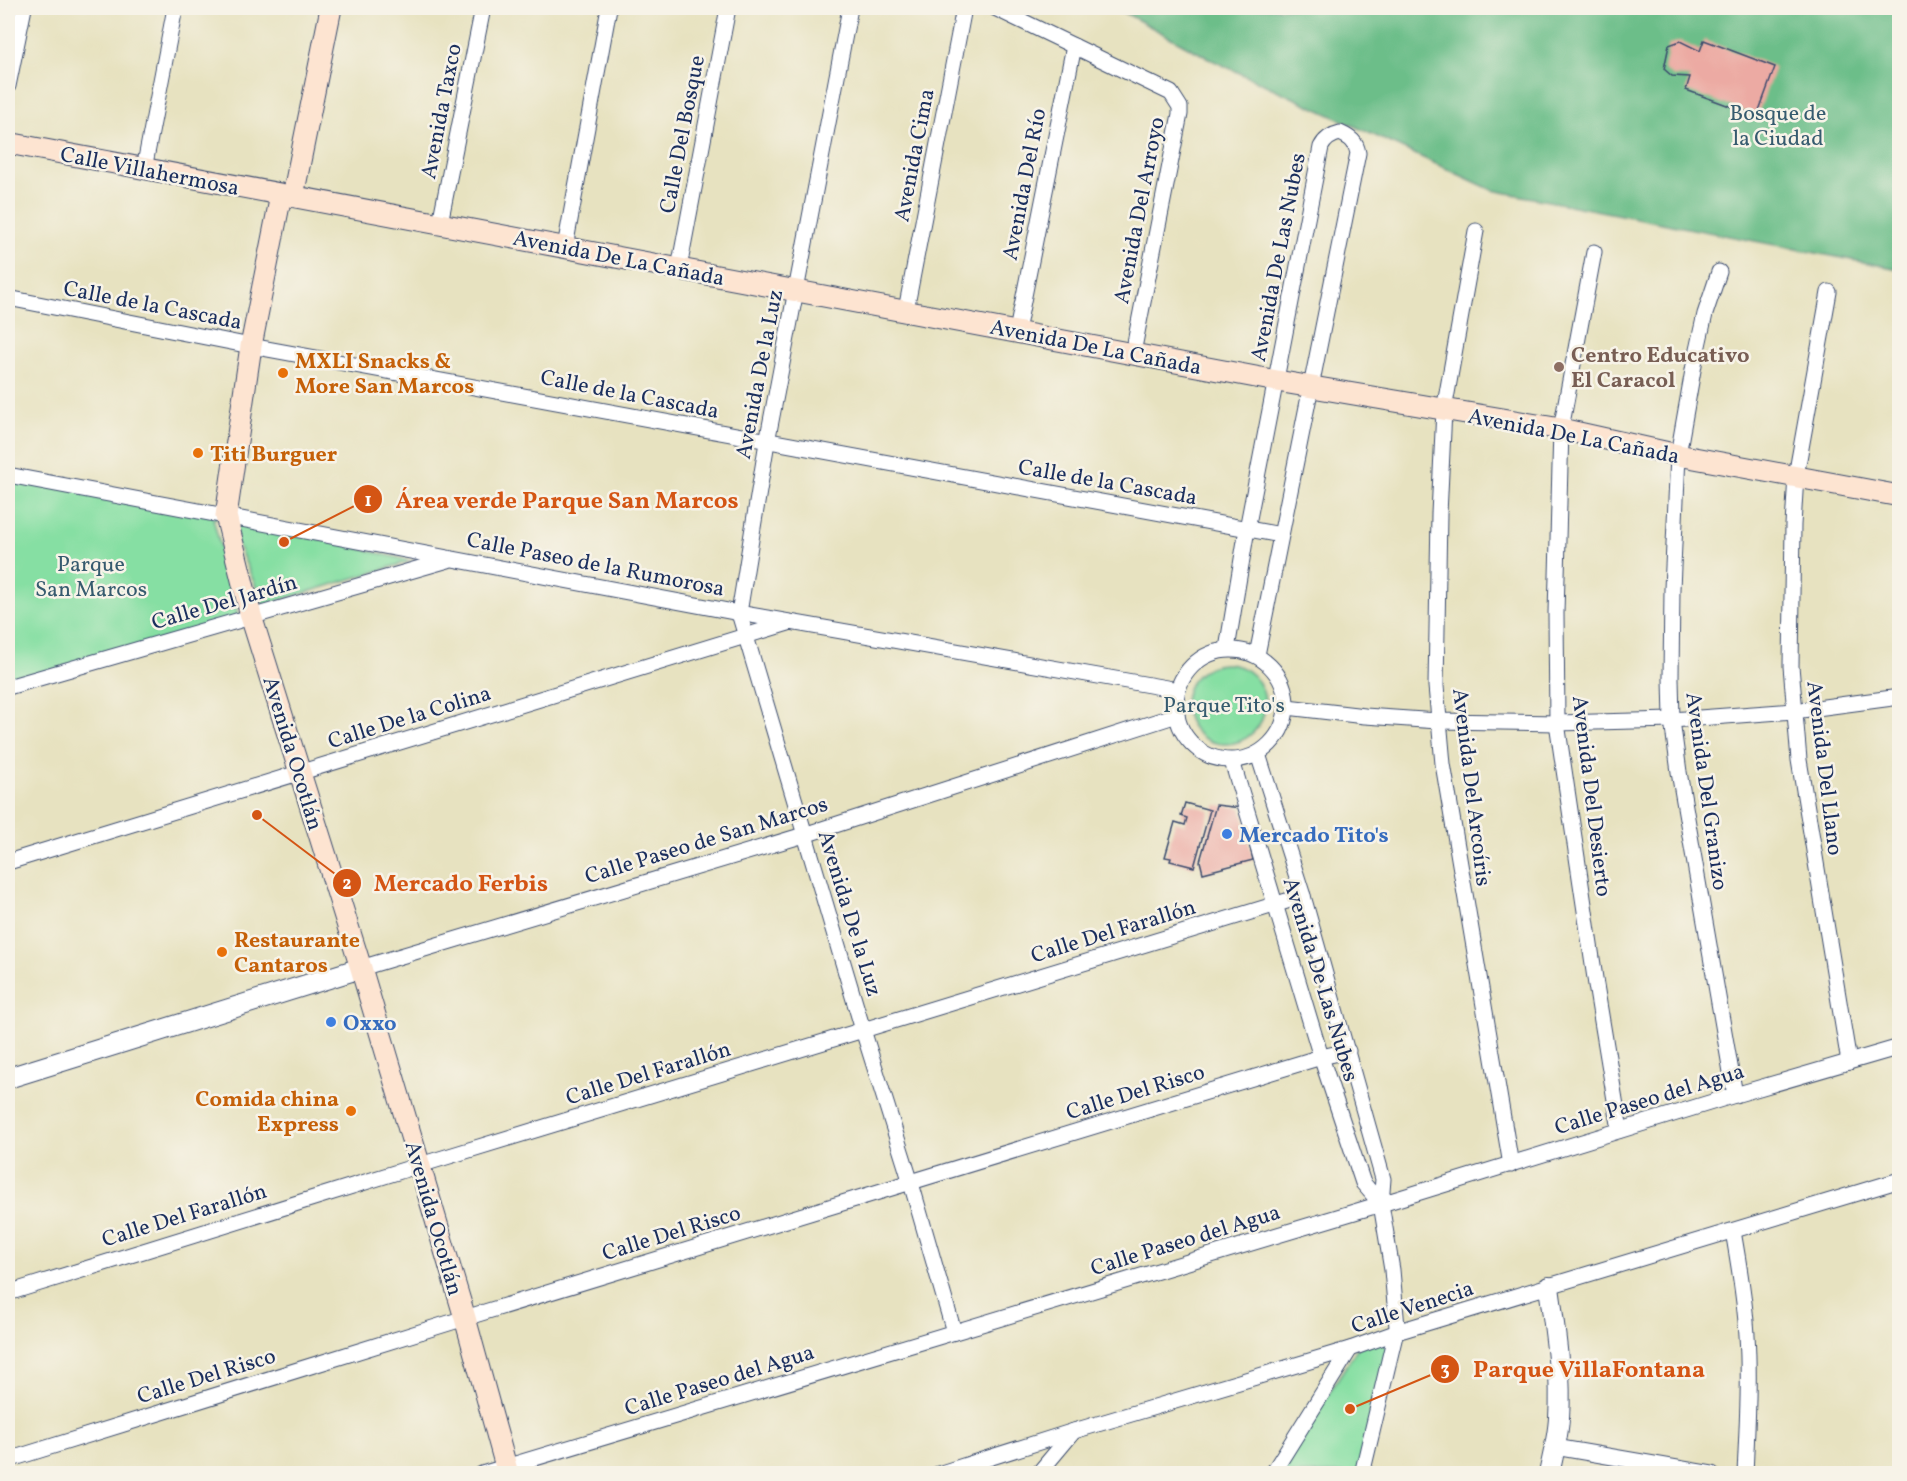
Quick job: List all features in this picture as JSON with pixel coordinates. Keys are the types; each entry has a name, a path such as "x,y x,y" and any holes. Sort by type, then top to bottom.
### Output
{"main road":[{"name":"Avenida Ocotlán","path":"331,8 251,346 226,516 250,616 361,968 465,1318 507,1470"},
{"name":"Calle Villahermosa","path":"8,143 287,196"},
{"name":"Avenida De La Cañada","path":"287,196 1276,381 1561,429 1899,496"}],"street":[{"path":"8,86 24,8"},
{"path":"144,169 175,8"},
{"name":"Avenida Taxco","path":"440,223 483,8"},
{"path":"565,247 609,8"},
{"name":"Calle Del Bosque","path":"679,268 728,8"},
{"name":"Avenida De la Luz","path":"850,8 767,442 739,613 954,1332"},
{"name":"Avenida Cima","path":"906,310 964,8"},
{"name":"Avenida Del Arroyo","path":"995,8 1171,93 1179,106 1180,114 1133,353"},
{"name":"Avenida Del Río","path":"1017,331 1074,46"},
{"name":"Avenida De Las Nubes","path":"1227,649 1247,530 1321,147 1329,137 1340,133 1350,137 1358,153 1257,655"},
{"name":"Avenida Del Arcoíris","path":"1476,231 1444,410 1437,610 1438,721 1455,845 1511,1165"},
{"name":"Avenida Del Desierto","path":"1594,252 1561,429 1557,723 1620,1131"},
{"name":"Avenida Del Granizo","path":"1719,272 1702,325 1678,454 1672,589 1672,720 1735,1095"},
{"name":"Avenida Del Llano","path":"1829,292 1796,476 1791,666 1799,760 1849,1062"},
{"name":"Calle de la Cascada","path":"8,298 251,346 1281,535"},
{"name":"Calle Paseo de la Rumorosa","path":"8,475 739,613 1178,690"},
{"name":"Calle Del Jardín","path":"8,687 454,559"},
{"name":"Calle De la Colina","path":"8,862 789,622"},
{"path":"1227,649 1242,650 1257,655 1274,668 1284,686 1287,707 1283,726 1273,742 1258,754 1232,761 1212,758 1195,748 1183,732 1176,715 1178,690 1188,670 1205,655 1227,649"},
{"path":"1287,707 1438,721 1557,723 1672,720 1794,711 1899,697"},
{"name":"Calle Paseo de San Marcos","path":"8,1078 361,968 804,835 1176,715"},
{"name":"Avenida De Las Nubes","path":"1258,754 1303,896 1383,1179 1381,1204 1397,1309 1396,1332 1362,1473"},
{"name":"Avenida De Las Nubes","path":"1232,761 1321,1058 1363,1183 1381,1204"},
{"name":"Calle Del Farallón","path":"8,1293 1303,896"},
{"name":"Calle Paseo del Agua","path":"482,1473 507,1470 954,1332 1899,1047"},
{"name":"Calle Del Risco","path":"8,1460 465,1318 1348,1051"},
{"name":"Calle Venecia","path":"938,1473 1899,1180"},
{"path":"1733,1231 1747,1336 1748,1410 1745,1473"},
{"path":"1549,1287 1558,1348 1560,1389 1559,1419 1550,1473"},
{"path":"1272,1473 1350,1349"},
{"path":"1038,1473 1074,1431"},
{"path":"1555,1447 1712,1473"}],"green space":[{"name":"Bosque de la Ciudad","path":"1116,8 1899,8 1899,269 1492,190 1214,61"},
{"name":"Parque San Marcos","path":"8,475 255,523 411,561 264,605 226,518 213,518 239,619 8,683"},
{"name":"Parque Tito's","path":"1225,664 1240,667 1253,676 1262,689 1265,704 1262,719 1253,732 1240,741 1225,744 1210,741 1197,732 1188,719 1185,704 1188,689 1197,676 1210,667"},
{"path":"1401,1331 1365,1473 1277,1474 1360,1344"}],"building":[{"path":"1704,40 1775,67 1757,116 1686,90 1690,77 1672,76 1664,69 1669,45 1680,41 1700,51"},
{"path":"1185,803 1210,810 1194,867 1170,861 1171,858 1165,857 1175,822 1185,825 1187,818 1181,816"},
{"name":"Mercado Tito's","path":"1216,805 1241,808 1253,860 1203,873 1200,861"}],"place":[{"name":"Centro Educativo El Caracol","path":"1559,367"},
{"name":"MXLI Snacks & More San Marcos","path":"283,373"},
{"name":"Titi Burguer","path":"198,453"},
{"name":"Área verde Parque San Marcos","path":"284,542"},
{"name":"Mercado Ferbis","path":"257,815"},
{"name":"Mercado Tito's","path":"1227,834"},
{"name":"Restaurante Cantaros","path":"222,952"},
{"name":"Oxxo","path":"331,1022"},
{"name":"Comida china Express","path":"351,1111"},
{"name":"Parque VillaFontana","path":"1350,1409"}]}
